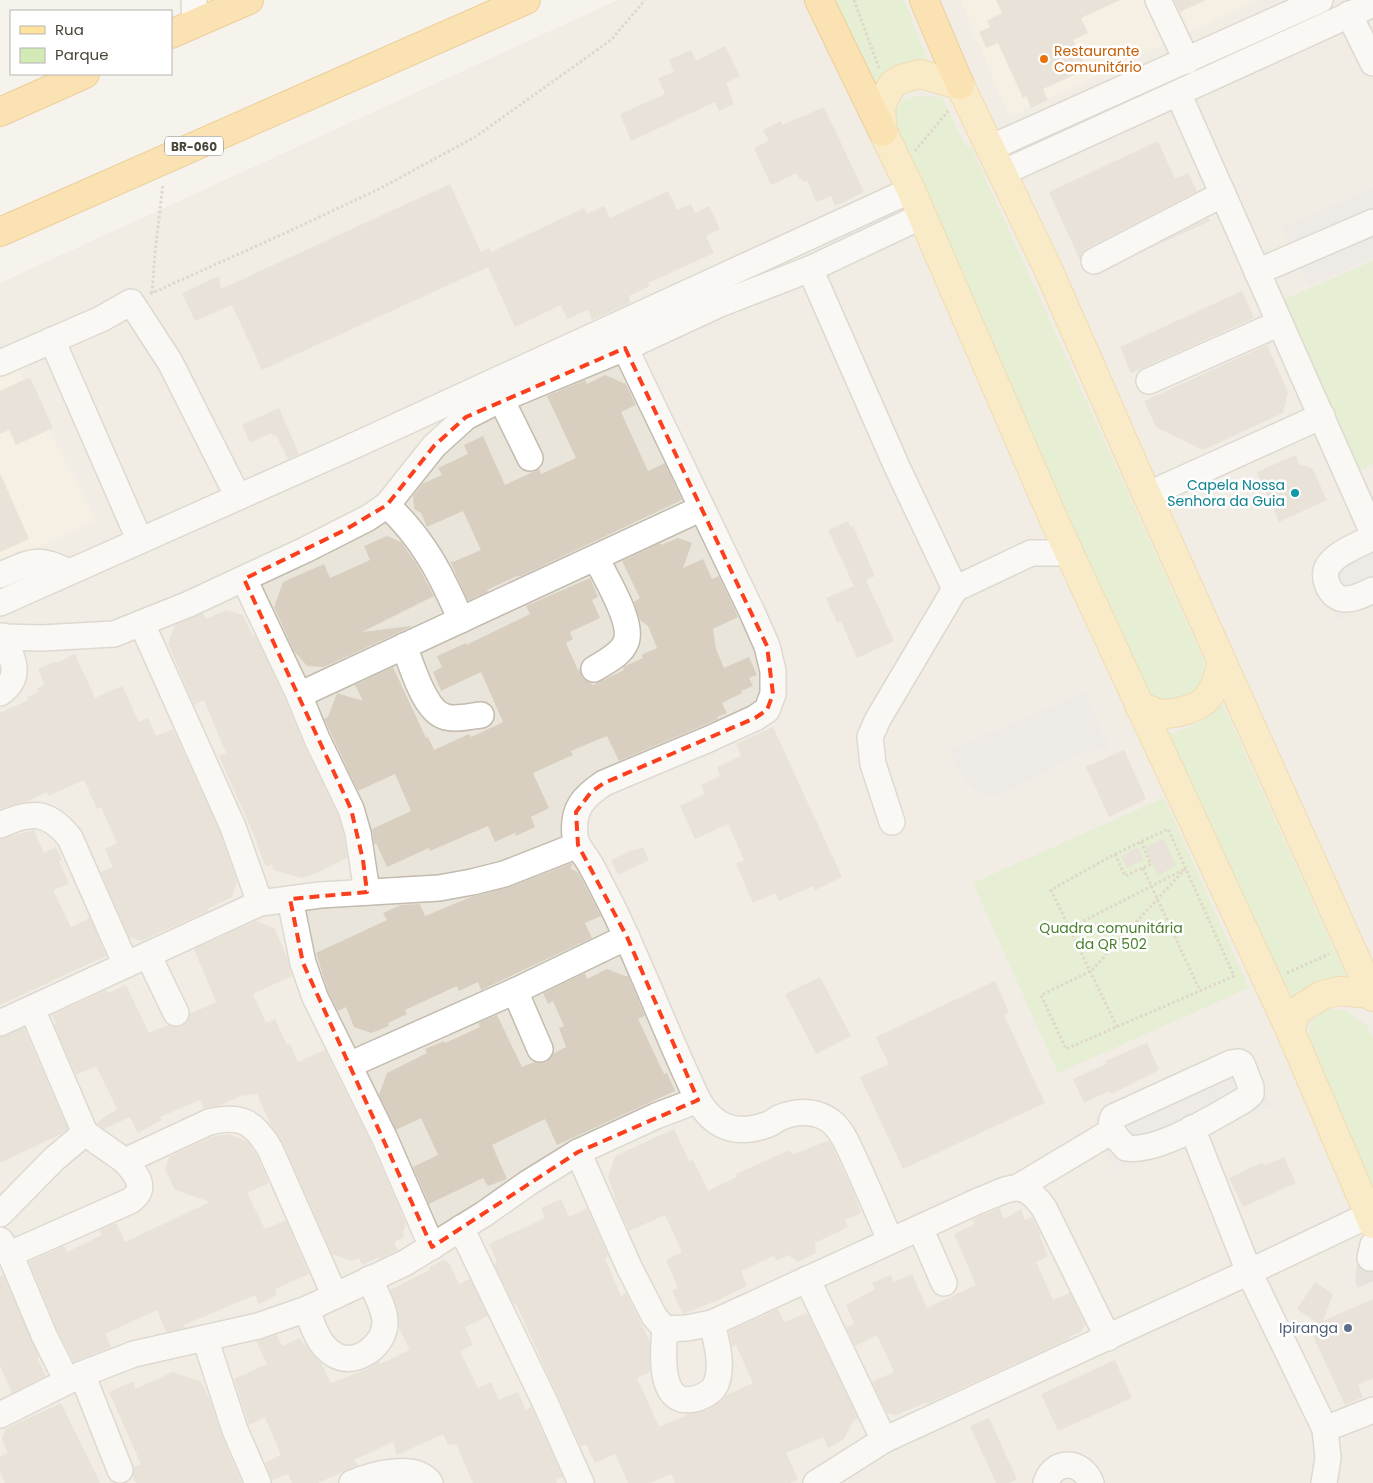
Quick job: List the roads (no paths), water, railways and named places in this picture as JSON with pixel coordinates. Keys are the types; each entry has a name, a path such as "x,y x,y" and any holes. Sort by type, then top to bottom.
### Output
{"highway":[{"path":"187,19 248,0"},
{"name":"BR-060","path":"0,232 526,0"},
{"path":"820,0 883,132"},
{"path":"924,0 964,92"},
{"path":"0,112 83,75"}],"main road":[{"path":"1371,1220 1290,1030 1054,520 911,190 883,132 881,110 883,101 892,85 901,79 920,74 964,92 1049,271 1147,495 1372,996"},
{"path":"1139,706 1159,713 1173,714 1194,707 1208,697 1216,682 1222,662"},
{"path":"1290,1030 1297,1011 1322,995 1339,991 1372,996"}],"street":[{"path":"1158,0 1187,61"},
{"path":"990,148 1266,26 1320,0"},
{"path":"1002,173 1373,4"},
{"path":"1349,14 1373,63"},
{"path":"1266,26 1277,48"},
{"path":"1178,93 1373,535 1334,558 1324,575 1327,585 1334,595 1342,599 1356,598 1373,590"},
{"path":"0,603 238,497 911,190"},
{"path":"1094,261 1223,194"},
{"path":"0,693 12,683 14,676 12,657 2,637 42,638 114,634 142,624 244,578 343,531 368,518 387,505 434,446 466,417 501,399 625,348 720,304 810,269 922,216"},
{"path":"1257,272 1373,222"},
{"path":"810,269 897,467 955,589"},
{"path":"0,363 101,319 142,298 170,362 238,497"},
{"path":"1149,381 1280,323"},
{"path":"52,340 140,541"},
{"path":"625,348 767,646 773,679 773,694 767,710 755,718 709,740 604,783 591,792 582,801 576,812 575,837 626,937 683,1068 705,1112 719,1124 740,1130 767,1125 778,1118 800,1112 814,1112 825,1116 835,1125 845,1140 890,1240"},
{"path":"501,399 530,458"},
{"path":"1147,495 1322,416"},
{"path":"387,505 402,520 432,560 461,620"},
{"path":"300,695 702,508"},
{"path":"1031,553 1054,520"},
{"path":"892,822 873,764 870,737 878,719 955,589 1031,553 1070,554"},
{"path":"594,669 619,652 626,643 628,632 624,614 596,558"},
{"path":"0,575 26,564 42,561 51,563 68,572"},
{"path":"244,578 300,695 318,739 351,809 358,833 367,892"},
{"path":"142,624 234,827 260,902"},
{"path":"404,646 423,694 435,711 443,717 453,719 481,715"},
{"path":"0,825 14,818 36,815 44,816 54,821 63,829 70,838 126,964"},
{"path":"0,1023 260,902 290,898 439,888 504,874 578,845"},
{"path":"290,898 306,972 315,997 385,1140 432,1247"},
{"path":"349,1065 515,991 626,937"},
{"path":"148,955 176,1013"},
{"path":"515,991 540,1049"},
{"path":"32,1009 85,1133 125,1161 139,1180 139,1189 135,1198 5,1247 44,1335 75,1378 120,1470"},
{"path":"1231,1063 1242,1064 1251,1087 1251,1094 1244,1100 1192,1128 1156,1145 1134,1149 1126,1148 1112,1131 1111,1122 1113,1117 1231,1063"},
{"path":"0,1414 75,1378 134,1354 258,1326 307,1310 405,1263 578,1152 656,1116 698,1100"},
{"path":"125,1161 209,1122 221,1119 245,1121 261,1134 270,1149 334,1296"},
{"path":"1192,1128 1249,1272 1325,1429 1328,1458 1324,1483"},
{"path":"665,1328 687,1328 712,1323 890,1240 978,1201 1018,1187 1112,1131"},
{"path":"0,1214 54,1159 85,1133"},
{"path":"578,1152 629,1267 654,1316 665,1328 664,1374 669,1389 681,1399 690,1400 708,1393 718,1381 720,1366 712,1323"},
{"path":"1018,1187 1029,1191 1037,1197 1044,1208 1108,1338"},
{"path":"816,1483 884,1440 1249,1272 1371,1220"},
{"path":"461,1228 544,1400 581,1483"},
{"path":"920,1228 944,1282"},
{"path":"307,1310 316,1334 335,1356 354,1357 367,1352 378,1343 385,1323 383,1312 370,1279"},
{"path":"807,1279 884,1440"},
{"path":"205,1338 235,1430 258,1483"},
{"path":"1325,1429 1373,1410"},
{"path":"1046,1483 1053,1470 1064,1465 1072,1465 1084,1470 1091,1483"},
{"path":"352,1483 398,1471 420,1474 430,1483"}],"tunnel":[{"path":"1370,1258 1368,1280 1373,1292"}],"place":[{"name":"Restaurante Comunitário","path":"1044,59"},
{"name":"Capela Nossa Senhora da Guia","path":"1295,493"},
{"name":"Ipiranga","path":"1348,1328"}],"park label":[{"name":"Quadra comunitária da QR 502","path":"1111,936"}]}
